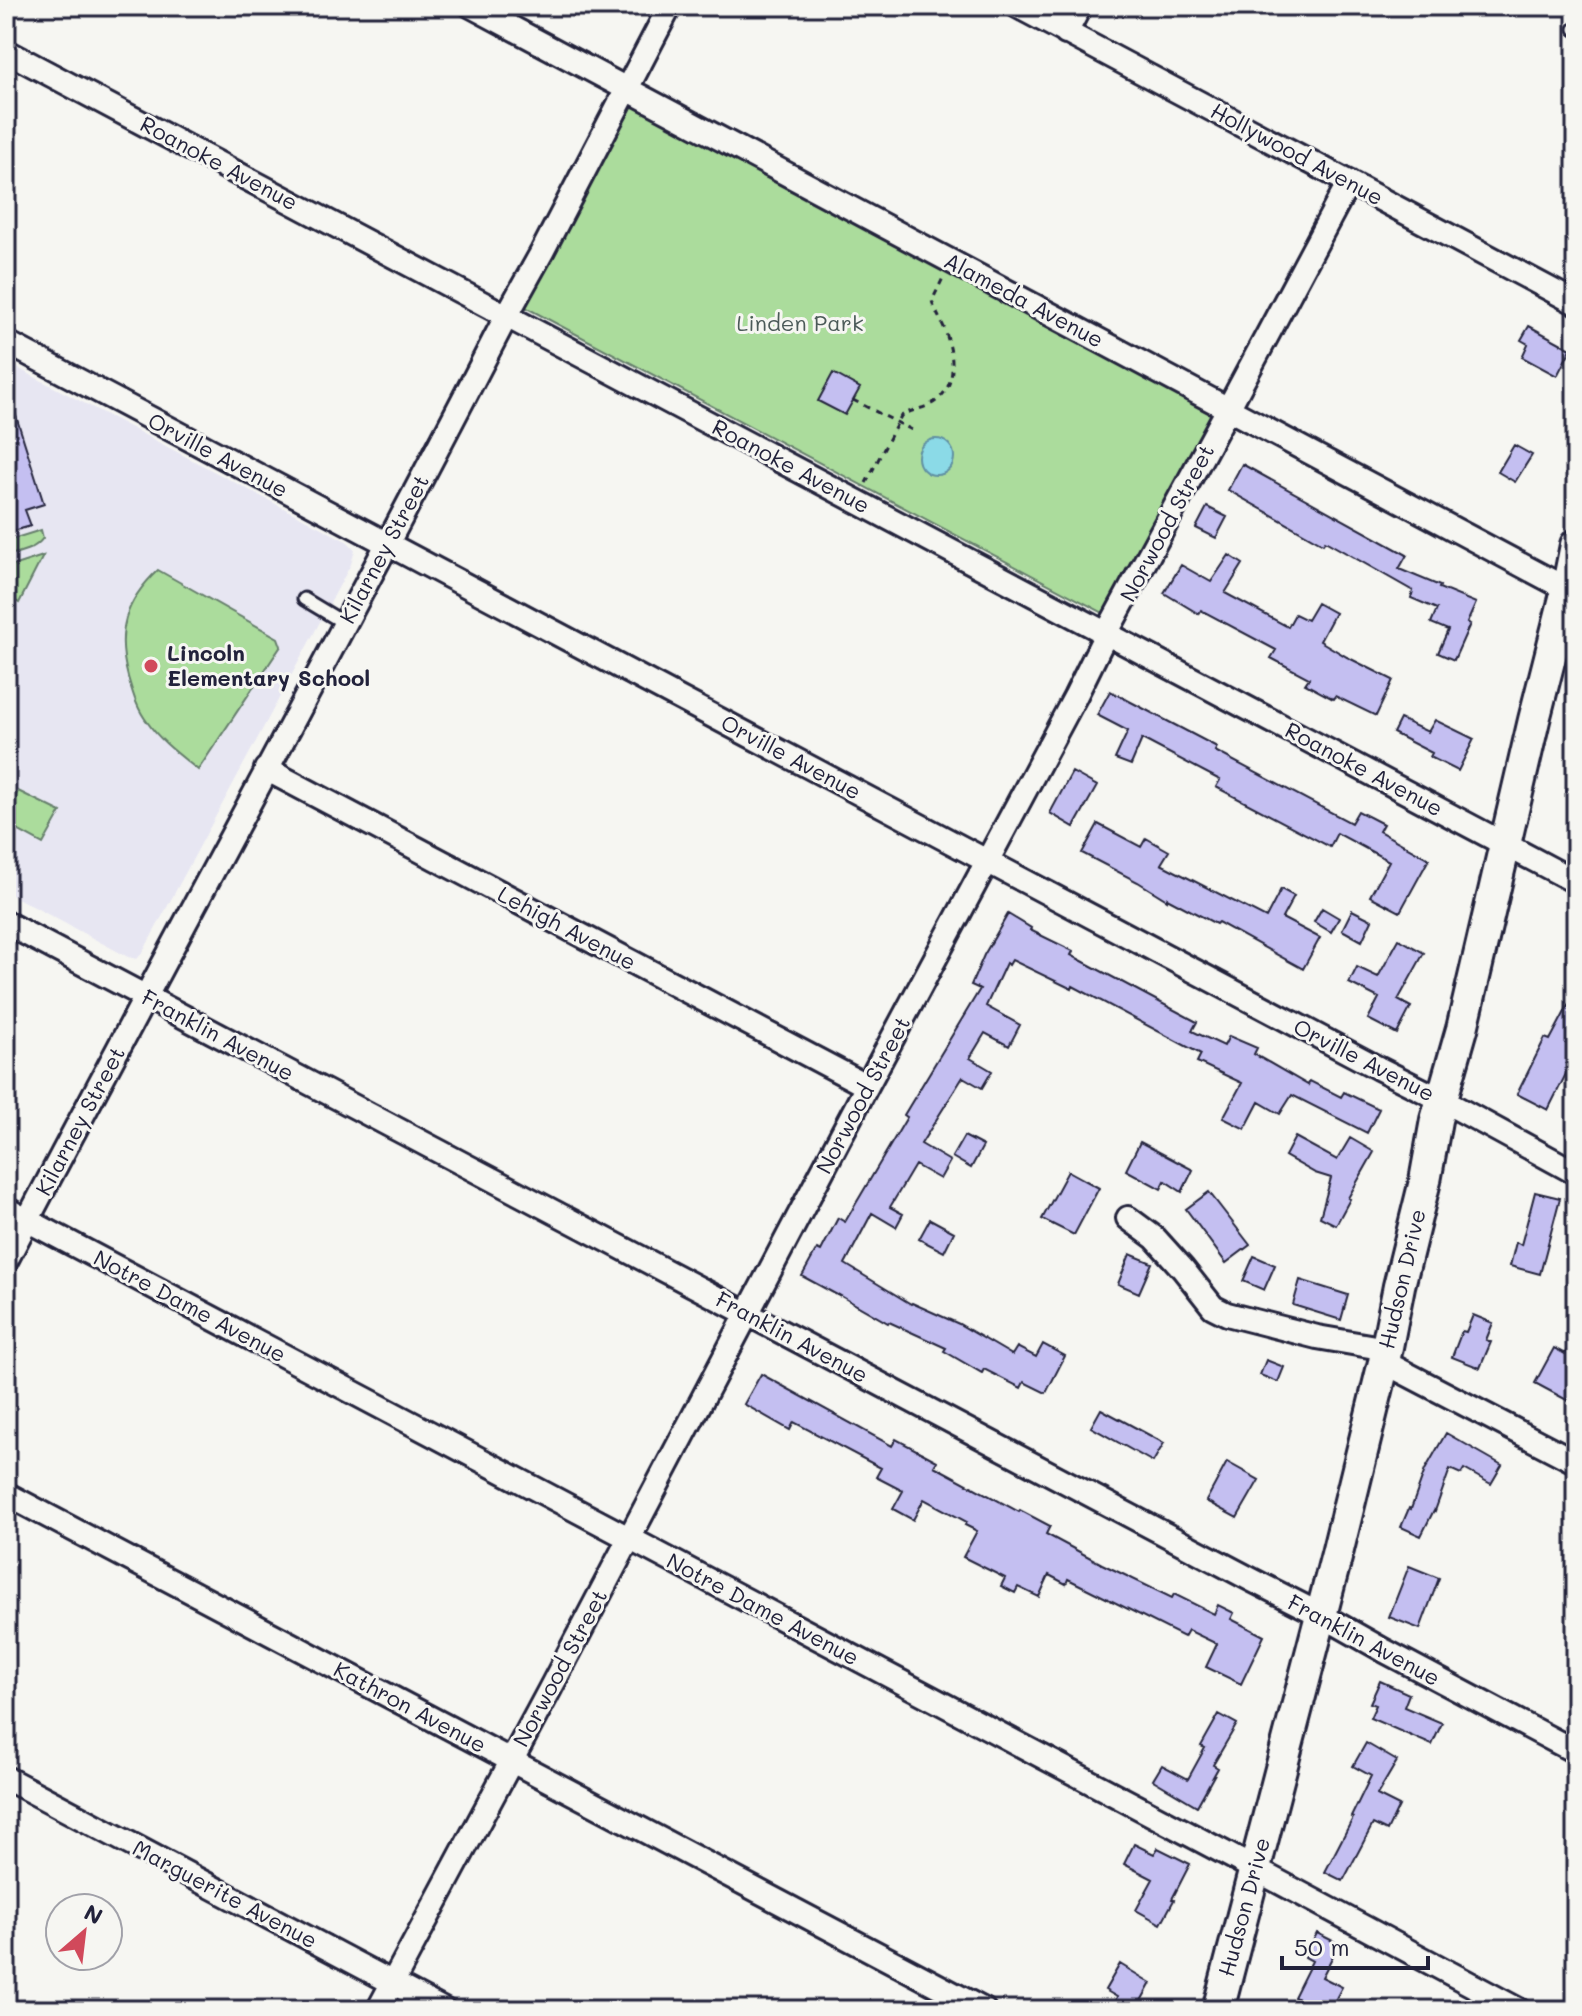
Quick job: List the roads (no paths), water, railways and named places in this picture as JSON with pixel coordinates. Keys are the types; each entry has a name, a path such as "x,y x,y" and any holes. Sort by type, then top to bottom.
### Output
{"street":[{"name":"Alameda Avenue","path":"471,6 1572,592"},
{"name":"Kilarney Street","path":"6,1261 670,6"},
{"name":"Hollywood Avenue","path":"1017,6 1576,303"},
{"path":"1066,33 1080,6"},
{"name":"Roanoke Avenue","path":"6,51 1576,882"},
{"name":"Norwood Street","path":"378,2010 1107,632 1349,182"},
{"name":"Orville Avenue","path":"6,342 1576,1173"},
{"name":"Hudson Drive","path":"1218,2010 1385,1356 1442,1100 1462,1029 1534,720 1572,592 1576,545"},
{"name":"Lehigh Avenue","path":"266,769 867,1086"},
{"name":"Franklin Avenue","path":"6,923 1576,1752"},
{"name":"Notre Dame Avenue","path":"6,1209 1519,2010"},
{"path":"1128,1218 1155,1238 1213,1307 1227,1314 1385,1356 1576,1462"},
{"name":"Kathron Avenue","path":"6,1494 984,2010"},
{"name":"Marguerite Avenue","path":"6,1778 444,2010"}],"lane":[{"path":"304,599 344,623"}],"water":[{"path":"936,439 949,444 954,457 949,470 936,475 923,470 918,457 923,444"}],"place":[{"name":"Lincoln Elementary School","path":"151,666"}],"park label":[{"name":"Linden Park","path":"800,323"}]}
